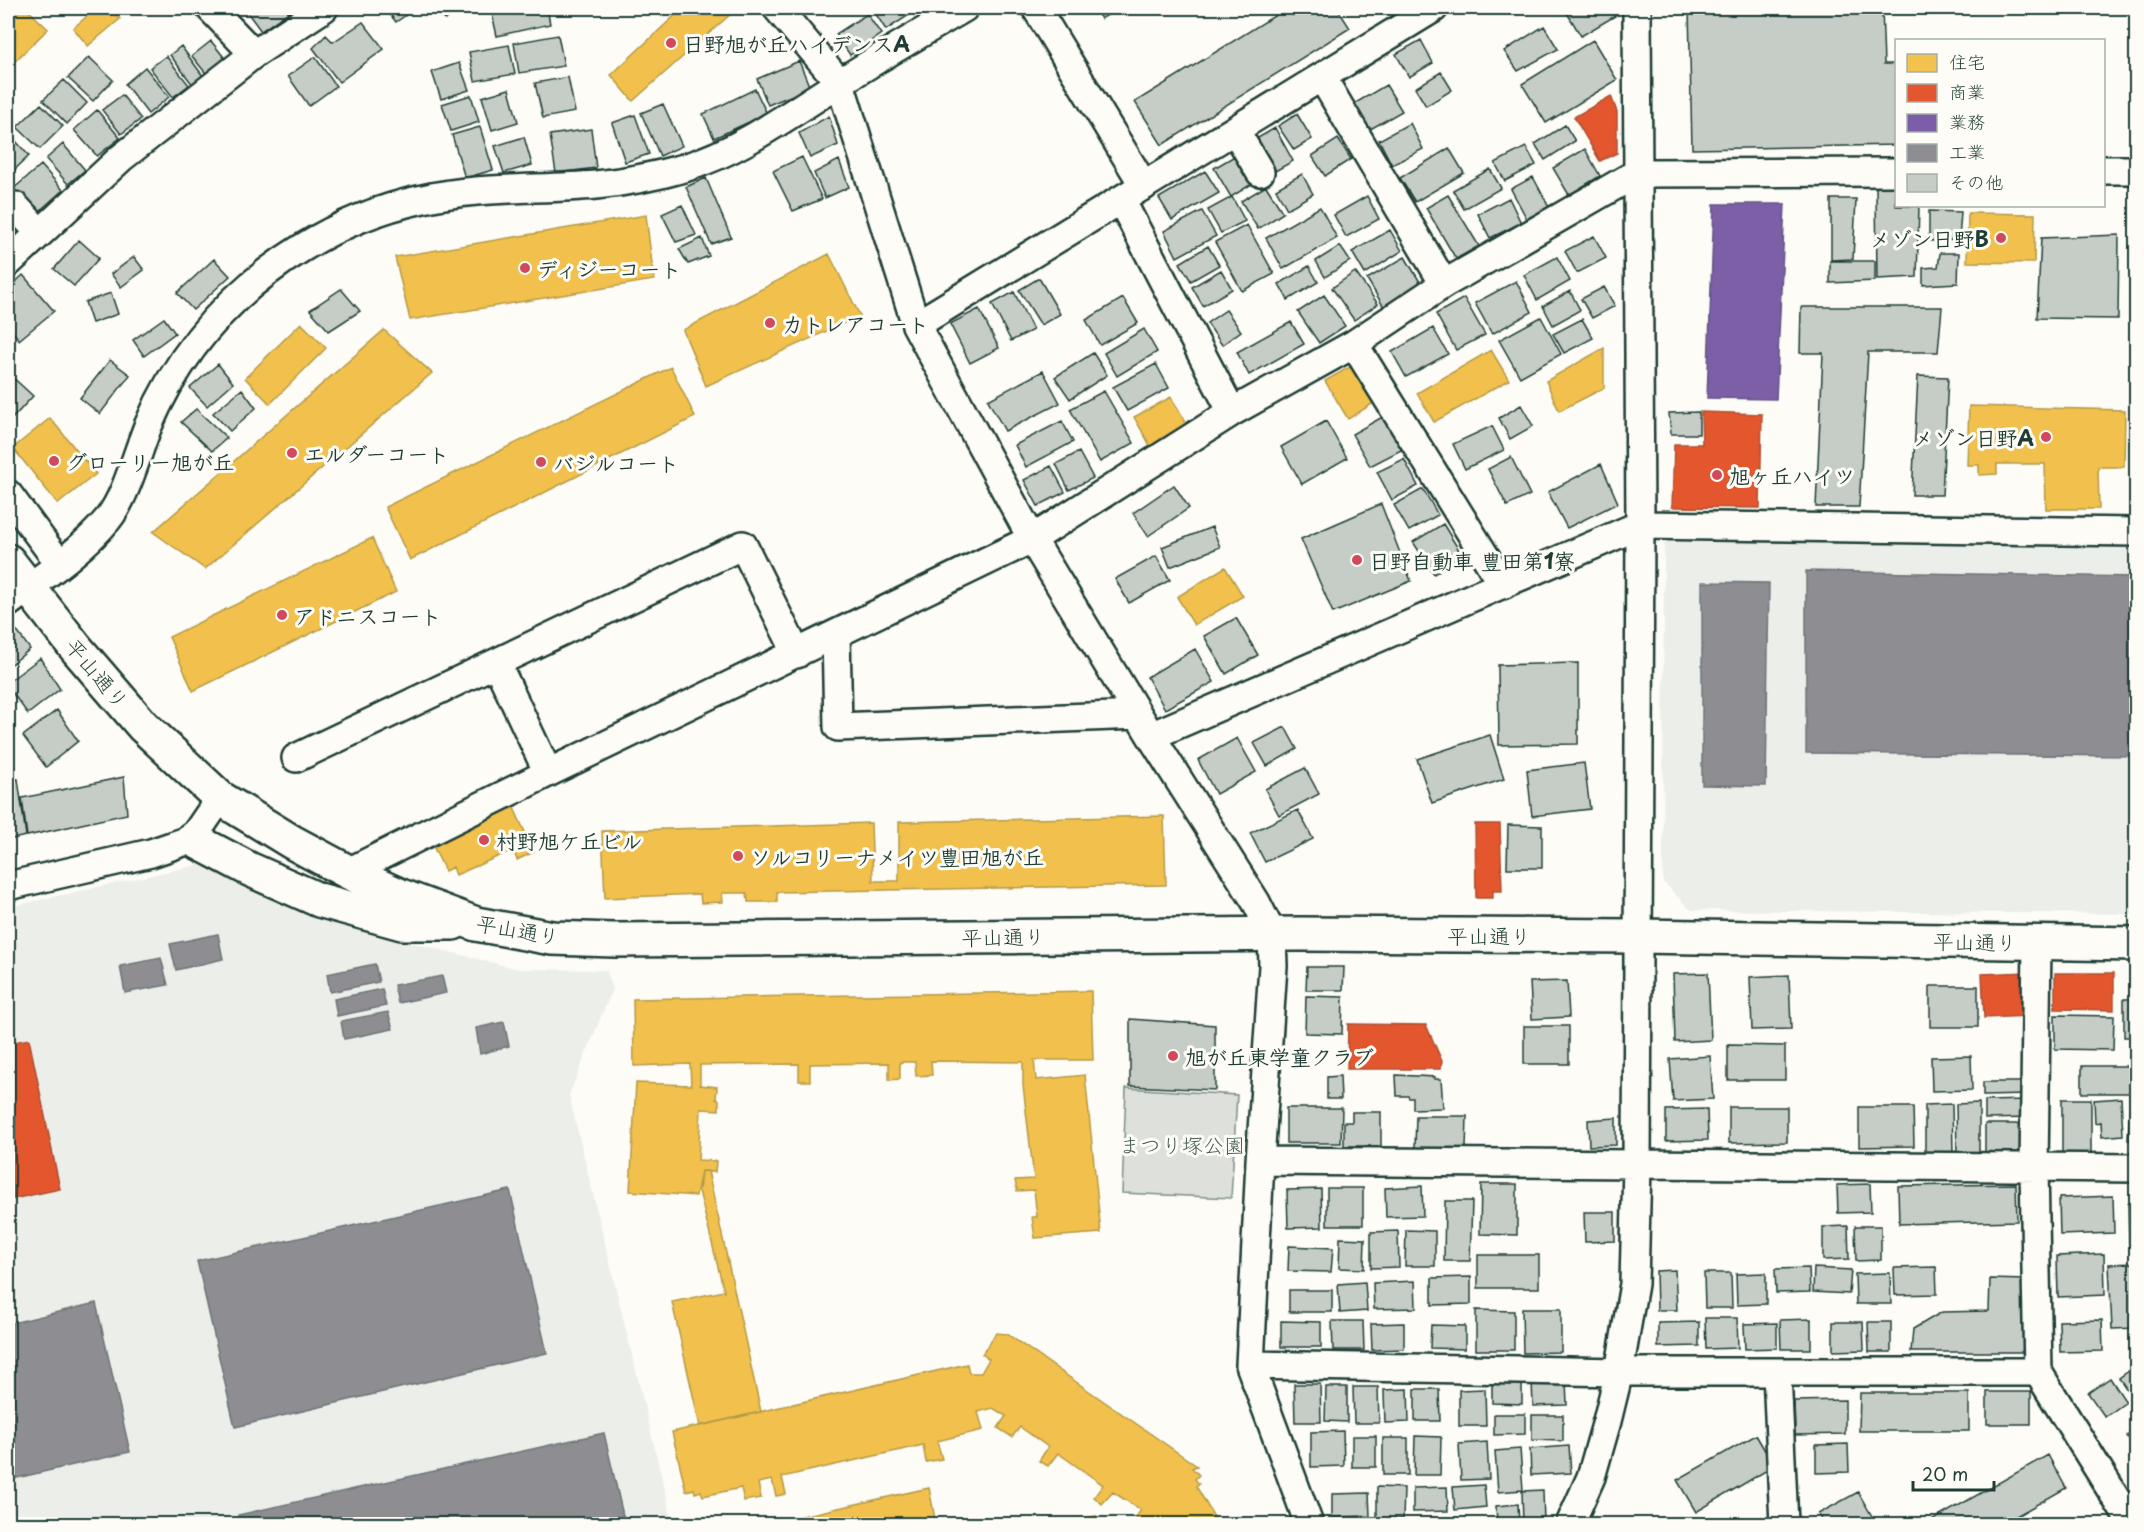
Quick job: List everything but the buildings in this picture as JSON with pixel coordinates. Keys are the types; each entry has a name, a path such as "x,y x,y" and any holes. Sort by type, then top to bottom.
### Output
{"main road":[{"name":"平山通り","path":"8,561 18,595 76,648 143,726 220,798 292,842 348,872 401,896 476,924 552,938 614,940 1272,934 1638,936 2136,944"},
{"path":"192,839 249,869 319,900 402,923 476,924"}],"street":[{"path":"210,8 254,54"},
{"path":"8,263 121,158 254,54 324,8"},
{"path":"777,8 840,83 916,325 1032,539 1144,725 1256,902 1272,934 1273,966 1250,1365 1309,1524"},
{"path":"18,595 88,539 110,517 128,480 157,405 201,334 255,281 302,248 341,227 391,207 426,198 471,192 596,185 638,179 686,167 726,152 755,136 964,8"},
{"path":"1036,8 1144,186"},
{"path":"916,325 1434,8"},
{"path":"1570,1524 1592,1478 1619,1372 1634,1284 1637,1165 1640,525 1636,173 1637,8"},
{"path":"1322,77 1444,284"},
{"path":"1235,130 1260,172"},
{"path":"2105,170 2136,170"},
{"path":"348,872 1032,539 1232,412 1354,344 1444,284 1636,173 1895,172"},
{"path":"1121,200 1232,412"},
{"path":"15,206 40,233"},
{"path":"1354,344 1503,585"},
{"path":"8,494 59,563"},
{"path":"836,635 838,727 1144,725 1503,585 1640,525 2136,532"},
{"path":"296,758 743,545 797,654"},
{"path":"497,664 548,773"},
{"path":"8,886 151,853 192,839 220,798"},
{"path":"2037,942 2034,1168 2038,1372 2124,1515"},
{"path":"1260,1161 2136,1168"},
{"path":"1250,1365 1619,1372 2038,1372"},
{"path":"1777,1373 1784,1524"}],"shaded area":[{"path":"1664,526 2136,532 2136,914 1691,910 1663,882"},
{"path":"202,864 296,907 381,935 518,969 606,970 613,988 569,1095 673,1524 8,1524 8,907"}],"green space":[{"path":"2032,8 2136,8 2136,12 2032,11"},
{"name":"まつり塚公園","path":"1126,1088 1237,1095 1231,1198 1122,1193"}],"place":[{"name":"日野旭が丘ハイデンスA","path":"671,43"},
{"name":"メゾン日野B","path":"2001,238"},
{"name":"ディジーコート","path":"525,268"},
{"name":"カトレアコート","path":"770,323"},
{"name":"メゾン日野A","path":"2046,437"},
{"name":"エルダーコート","path":"292,453"},
{"name":"グローリー旭が丘","path":"54,461"},
{"name":"バジルコート","path":"541,462"},
{"name":"旭ヶ丘ハイツ","path":"1717,475"},
{"name":"日野自動車 豊田第1寮","path":"1357,560"},
{"name":"アドニスコート","path":"282,615"},
{"name":"村野旭ケ丘ビル","path":"484,840"},
{"name":"ソルコリーナメイツ豊田旭が丘","path":"738,856"},
{"name":"旭が丘東学童クラブ","path":"1173,1056"}]}
